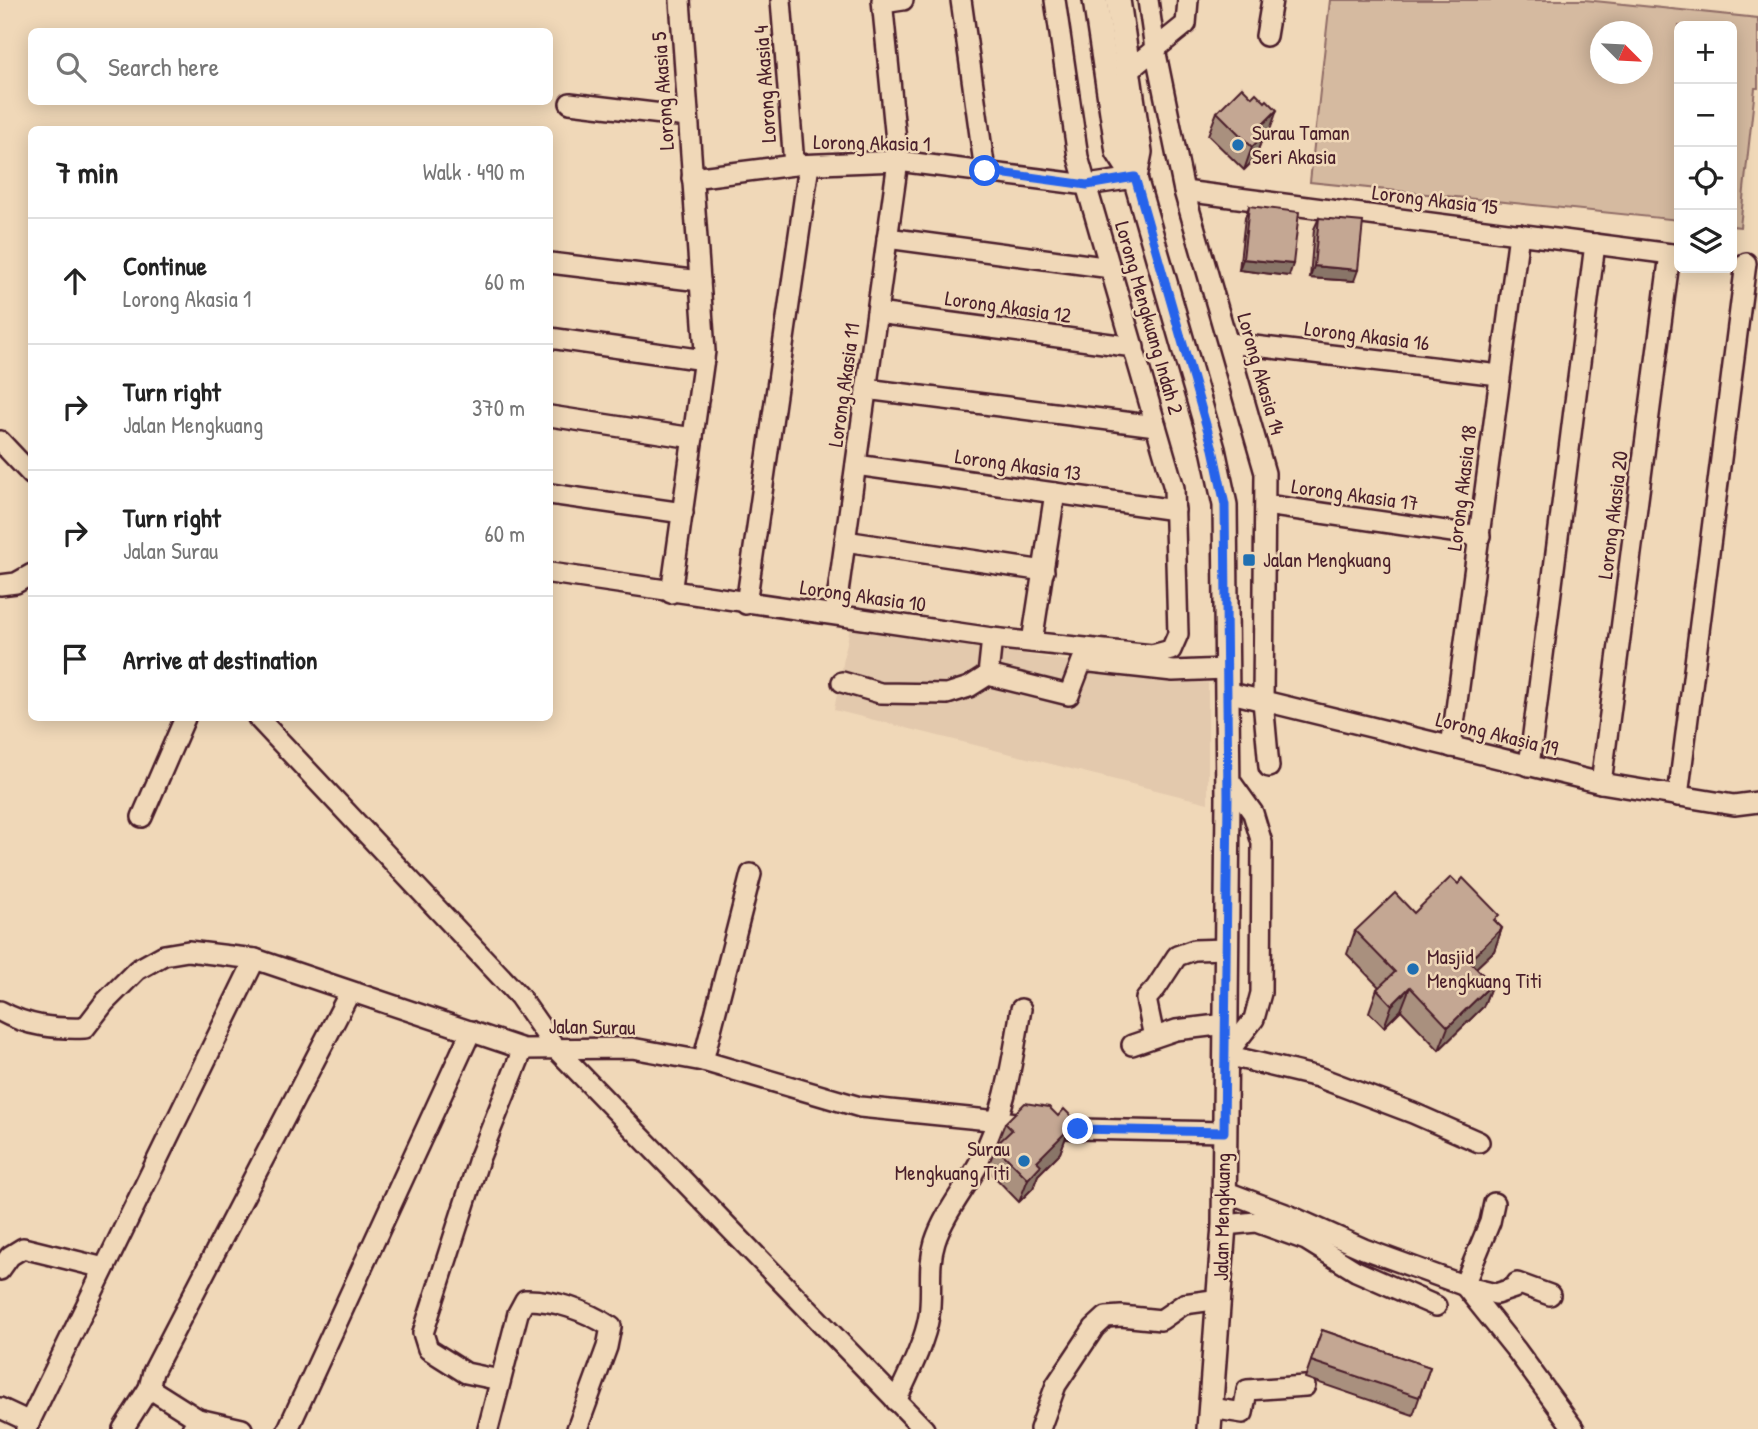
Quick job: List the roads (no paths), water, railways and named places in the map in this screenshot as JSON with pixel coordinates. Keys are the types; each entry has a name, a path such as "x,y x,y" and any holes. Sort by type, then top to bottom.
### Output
{"main road":[{"name":"Jalan Mengkuang","path":"1095,0 1118,152 1135,177 1213,449 1225,505 1228,778 1224,1132 1234,1194 1233,1224 1220,1299 1210,1419"},
{"name":"Jalan Mengkuang","path":"1118,0 1140,152 1135,177"}],"street":[{"name":"Lorong Akasia 5","path":"671,593 704,360 680,0"},
{"name":"Lorong Akasia 4","path":"746,604 801,165 781,0"},
{"path":"883,2 903,0"},
{"path":"961,0 985,171"},
{"name":"Lorong Mengkuang Indah 2","path":"1055,0 1078,157 1174,488 1178,634 1171,650"},
{"name":"Lorong Akasia 14","path":"1148,0 1155,49 1184,191 1265,473 1263,701 1269,767"},
{"path":"1128,71 1186,24 1188,0"},
{"path":"1266,36 1272,0"},
{"name":"Lorong Akasia 11","path":"835,614 898,161 883,2"},
{"path":"570,103 687,117"},
{"name":"Lorong Akasia 1","path":"692,178 801,165 898,161 1087,185 1135,177"},
{"name":"Lorong Akasia 15","path":"1184,191 1674,254"},
{"name":"Lorong Akasia 18","path":"1451,747 1519,234"},
{"path":"887,238 1111,268"},
{"path":"1530,766 1595,244"},
{"name":"Lorong Akasia 20","path":"1601,783 1674,261"},
{"path":"553,263 700,281"},
{"path":"1678,796 1745,263"},
{"name":"Lorong Akasia 12","path":"877,313 1134,347"},
{"path":"553,338 704,360"},
{"name":"Lorong Akasia 16","path":"1229,343 1499,375"},
{"path":"866,389 1156,426"},
{"path":"553,416 693,438"},
{"path":"0,441 28,471"},
{"name":"Lorong Akasia 13","path":"856,465 1175,510"},
{"path":"1032,642 1055,493"},
{"path":"553,494 682,513"},
{"name":"Lorong Akasia 17","path":"1266,505 1480,536"},
{"path":"845,541 1044,571"},
{"name":"Lorong Akasia 10","path":"553,573 671,593 992,638 1152,655 1171,650"},
{"path":"0,584 16,583 28,576"},
{"path":"842,682 880,693 947,694 969,687 988,675 992,638"},
{"name":"Lorong Akasia 19","path":"988,675 1069,695 1082,661 1173,671 1226,680 1263,701 1601,783 1734,805 1758,802"},
{"path":"142,817 184,721"},
{"path":"261,721 519,996 556,1049 923,1429"},
{"path":"1228,778 1253,813 1262,843 1261,993 1254,1019 1226,1055 1318,1077 1413,1113 1479,1142"},
{"path":"703,1060 751,874"},
{"path":"1154,1037 1146,999 1177,956 1195,950 1227,949"},
{"name":"Jalan Surau","path":"0,1012 18,1021 58,1029 85,1028 105,1002 137,970 164,954 188,951 255,959 523,1049 632,1048 703,1060 860,1107 1078,1129 1224,1132"},
{"path":"0,1408 28,1425 255,959"},
{"path":"123,1429 149,1388 153,1372 350,992"},
{"path":"896,1401 929,1317 929,1270 935,1241 999,1121 1010,1077 1021,1009"},
{"path":"1132,1045 1176,1030 1226,1024"},
{"path":"288,1429 471,1031"},
{"path":"500,1380 466,1373 428,1349 423,1334 479,1159 523,1049"},
{"path":"1234,1194 1364,1248 1464,1285 1496,1294 1514,1288 1517,1283 1550,1295"},
{"path":"1464,1285 1490,1222 1494,1203"},
{"path":"1233,1224 1256,1222 1306,1240 1356,1271 1436,1306"},
{"path":"0,1270 10,1256 23,1248 104,1268"},
{"path":"1356,1271 1364,1248"},
{"path":"1464,1285 1574,1429"},
{"path":"488,1429 518,1313 525,1300 544,1299 601,1320 611,1327 607,1347 577,1429"},
{"path":"1040,1429 1056,1385 1094,1328 1106,1317 1161,1320 1184,1304 1220,1299"},
{"path":"1210,1419 1243,1413 1247,1390 1305,1385"},
{"path":"149,1388 195,1424 242,1429"}],"place":[{"name":"Surau Taman Seri Akasia","path":"1238,145"},
{"name":"Jalan Mengkuang","path":"1249,560"},
{"name":"Masjid Mengkuang Titi","path":"1413,969"},
{"name":"Surau Mengkuang Titi","path":"1024,1161"}]}
